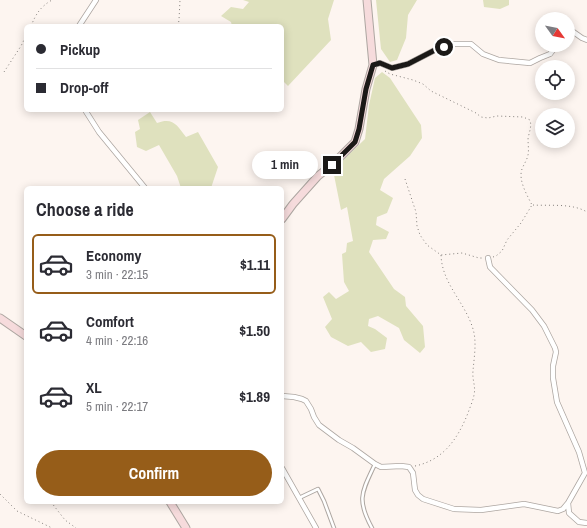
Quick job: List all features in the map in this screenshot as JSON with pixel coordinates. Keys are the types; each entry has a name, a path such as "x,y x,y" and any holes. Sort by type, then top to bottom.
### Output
{"street":[{"path":"79,24 96,0"},
{"path":"284,217 293,204 318,176 332,165 355,142 359,129 366,89 376,64 367,0"},
{"path":"575,33 587,40"},
{"path":"376,64 392,68 408,64 435,50 452,44 471,44 483,54 498,60 530,63 552,52"},
{"path":"86,112 99,132 143,186"},
{"path":"284,396 294,396 302,398 306,401 319,425 374,464 381,467 401,466 409,468 414,473 415,490 423,499 454,509 480,510 524,504 558,511 563,509 586,473 579,452 557,402 552,378 556,352 555,348 544,326 532,310 490,268 488,258"},
{"path":"0,318 24,335"},
{"path":"284,472 316,528"},
{"path":"568,503 569,513 579,522 587,524"},
{"path":"171,504 186,528"}],"lane":[{"path":"372,528 364,512 362,499 363,489 374,464"},
{"path":"299,498 318,488 334,528"}],"path":[{"path":"31,24 36,14 44,5 52,0"},
{"path":"178,24 180,0"},
{"path":"4,72 24,40"},
{"path":"376,64 390,74 423,84 430,91 476,113 481,117 523,117 530,120 531,124 528,138 528,155 521,174 524,188 532,204"},
{"path":"405,179 416,212 417,226 420,235 427,245 440,255 462,253 479,258 496,256 502,251 507,240 521,223 532,204"},
{"path":"532,204 569,206 587,212"},
{"path":"409,468 423,464 441,455 456,439 474,396 475,386 472,374 475,341 473,329 465,309 448,282 441,264 440,255"},
{"path":"0,494 17,511 52,528"},
{"path":"53,504 65,520 76,528"}],"green space":[{"path":"243,0 334,0 328,19 331,40 288,86 284,82 284,24 232,24 231,22 221,16 231,7 243,9 249,2"},
{"path":"376,0 417,0 408,15 406,38 397,60 390,62 381,49"},
{"path":"483,0 509,0 509,5 500,9 484,7"},
{"path":"382,72 390,78 421,125 422,138 410,156 384,179 380,190 393,198 387,213 377,217 376,225 389,232 386,239 373,240 369,252 394,289 405,297 406,306 423,326 425,347 420,353 404,340 399,328 378,316 369,319 368,326 375,329 387,338 385,349 371,352 361,342 348,346 331,337 325,327 332,319 323,297 329,292 336,299 349,291 344,282 342,254 346,252 347,243 353,241 347,207 341,210 333,170 365,139 369,105 375,78"},
{"path":"150,112 157,123 167,121 174,123 186,137 198,132 218,167 212,186 180,186 177,176 159,145 146,151 137,147 135,132 140,129 138,120"}],"route":[{"path":"332,165 355,142 359,129 366,89 373,65 380,63 392,68 408,64 444,47"}]}
